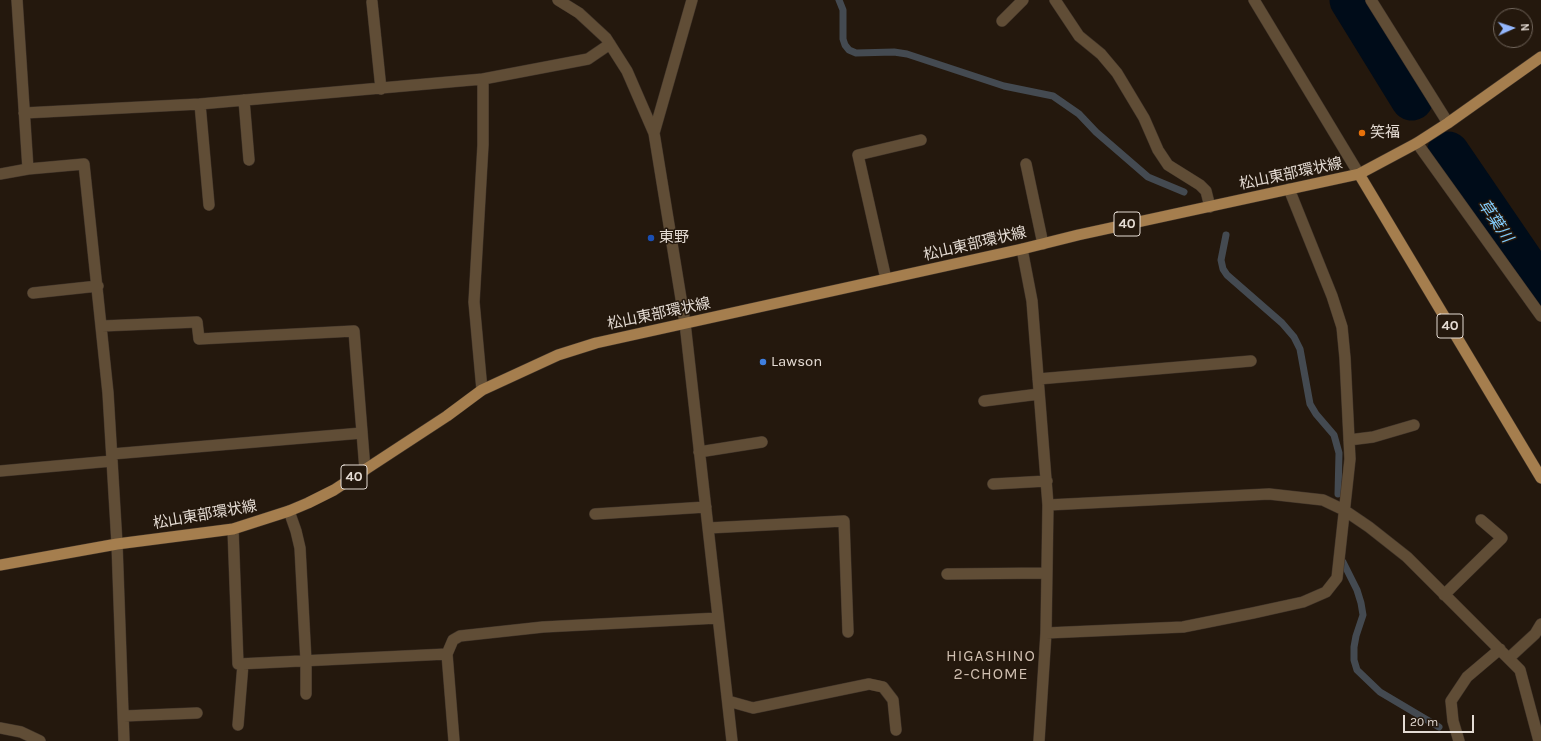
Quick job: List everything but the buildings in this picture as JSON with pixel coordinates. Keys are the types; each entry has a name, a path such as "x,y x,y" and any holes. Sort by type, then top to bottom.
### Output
{"main road":[{"name":"松山東部環状線","path":"0,565 117,544 233,529 289,512 321,497 365,470 447,416 482,390 558,355 596,343 1359,174 1417,143 1448,123 1541,57"},
{"name":"松山東部環状線","path":"1359,174 1541,478"}],"street":[{"path":"16,0 28,168"},
{"path":"558,0 579,13 606,38 627,70 654,133 685,324 728,701 728,741"},
{"path":"654,133 692,0"},
{"path":"1002,21 1023,0"},
{"path":"1055,0 1078,36 1101,54 1117,73 1133,98 1158,150 1168,165 1206,191 1210,207"},
{"path":"1254,0 1359,174"},
{"path":"1371,0 1448,123"},
{"path":"372,2 381,89"},
{"path":"24,113 200,104 483,79 588,59 610,44"},
{"path":"482,390 474,302 483,145 483,79"},
{"path":"244,100 249,160"},
{"path":"200,104 209,205"},
{"path":"886,279 858,155 921,140"},
{"path":"1417,143 1541,316"},
{"path":"0,174 28,168 84,164 102,326 112,458 117,544 124,741"},
{"path":"1026,164 1043,244"},
{"path":"1046,633 1183,627 1304,602 1326,592 1337,578 1349,478 1349,440 1342,327 1332,296 1289,189"},
{"path":"1022,249 1032,301 1048,505 1046,633 1039,741"},
{"path":"33,293 98,286"},
{"path":"102,326 197,322 199,339 354,331 365,470"},
{"path":"1038,378 1251,361"},
{"path":"984,401 1039,394"},
{"path":"1349,440 1373,436 1414,425"},
{"path":"0,471 112,458 362,433"},
{"path":"700,452 762,442"},
{"path":"993,484 1046,481"},
{"path":"1048,505 1269,494 1323,500 1344,510 1370,527 1407,557 1520,670 1540,741"},
{"path":"595,514 706,507"},
{"path":"289,512 296,530 300,548 306,661 306,694"},
{"path":"1444,595 1502,538 1481,520"},
{"path":"708,528 844,521 848,632"},
{"path":"233,529 238,664 447,654"},
{"path":"947,574 1047,573"},
{"path":"454,741 447,654 453,640 460,636 543,627 718,618"},
{"path":"1509,658 1535,634 1541,624"},
{"path":"1459,741 1453,721 1451,701 1467,677 1500,649"},
{"path":"238,725 243,664"},
{"path":"728,701 753,708 869,684 883,687 893,700 896,730"},
{"path":"124,716 197,713"},
{"path":"0,728 21,732 40,741"}],"waterway":[{"path":"839,0 843,10 843,39 849,50 856,53 894,52 907,54 1004,86 1053,96 1079,114 1096,132 1148,177 1184,192"},
{"name":"草葉川","path":"1351,0 1412,99"},
{"name":"草葉川","path":"1448,153 1541,289"},
{"path":"1226,235 1221,260 1223,269 1227,275 1282,323 1294,337 1300,349 1310,404 1316,414 1334,435 1339,453 1338,494"},
{"path":"1343,562 1357,590 1363,615 1354,647 1354,660 1357,670 1380,692 1439,727"}],"place":[{"name":"笑福","path":"1362,133"},
{"name":"東野","path":"651,238"},
{"name":"Lawson","path":"763,362"}],"district":[{"name":"HIGASHINO 2-CHOME","path":"991,665"}]}
